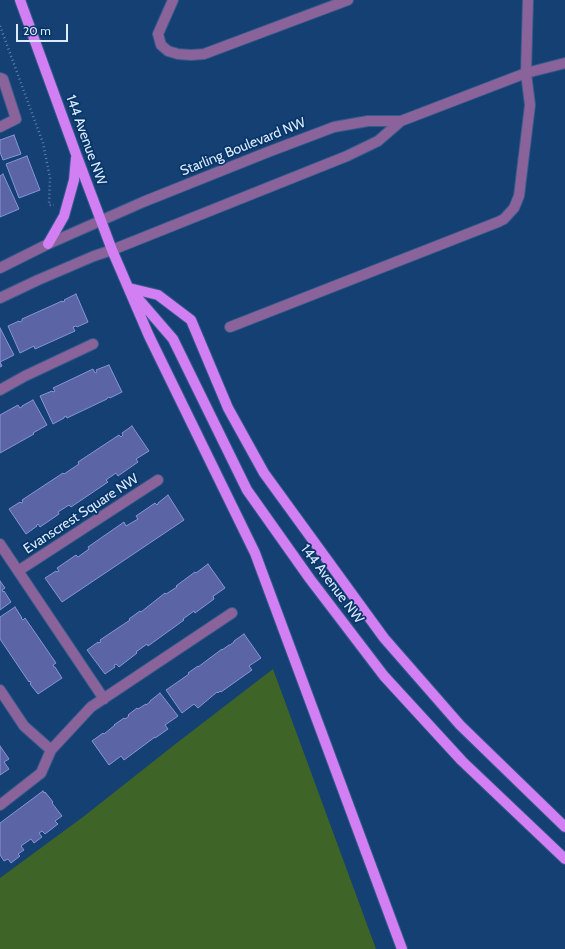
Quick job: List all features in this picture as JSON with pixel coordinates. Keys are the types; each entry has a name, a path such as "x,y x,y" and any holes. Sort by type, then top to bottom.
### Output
{"main road":[{"name":"144 Avenue NW","path":"20,0 112,250 150,336 255,553 402,949"},
{"path":"48,244 64,216 74,180 76,154"},
{"name":"144 Avenue NW","path":"129,288 158,295 191,320 228,408 264,473 379,632 460,725 565,827"},
{"name":"144 Avenue NW","path":"129,288 173,339 248,490 310,579 384,676 462,760 565,859"}],"street":[{"path":"173,0 158,34 161,45 168,51 178,54 191,55 204,54 348,0"},
{"path":"230,327 504,219 514,208 519,196 530,105 526,73 528,0"},
{"name":"Starling Boulevard NW","path":"0,298 94,256 347,156 378,141 401,121 526,73 565,63"},
{"path":"0,78 3,79 16,119 0,127"},
{"name":"Starling Boulevard NW","path":"0,268 101,220 268,152 334,127 368,121 401,121"},
{"path":"0,390 25,376 93,344"},
{"name":"Evanscrest Square NW","path":"18,571 158,480"},
{"name":"Evanscrest Square NW","path":"0,544 104,699"},
{"path":"0,805 41,773 51,750 91,707 232,613"},
{"path":"0,690 24,726 51,750"}],"green space":[{"path":"273,669 376,949 0,949 0,878 83,817"}],"building":[{"path":"14,135 21,154 3,160 0,152 0,140"},
{"path":"27,156 40,190 19,198 6,164"},
{"path":"3,174 19,209 0,217 0,176"},
{"path":"76,294 88,322 77,327 73,327 75,331 35,349 34,346 20,353 8,326 19,321 20,322 22,319 62,301 65,301 64,300"},
{"path":"0,328 14,355 0,362"},
{"path":"109,365 122,392 67,418 66,416 53,424 40,396 55,391 53,388 93,369 95,373 97,372 96,370"},
{"path":"33,400 47,425 0,453 0,415 18,405 20,408"},
{"path":"132,426 149,451 136,459 138,462 118,476 116,473 106,480 108,482 71,507 69,505 58,512 59,514 40,527 38,524 26,534 9,509 20,502 23,502 22,500 79,464 78,462 119,435 121,437 123,435 122,433"},
{"path":"168,495 184,520 62,602 45,578 56,571 59,571 57,568 76,555 78,557 89,549 88,547 124,522 126,526 138,519 136,516 155,503 157,505"},
{"path":"208,564 225,588 213,596 214,599 195,613 194,611 148,646 147,644 119,667 116,664 114,665 115,667 105,674 87,650 98,642 101,642 100,640"},
{"path":"0,581 5,588 2,590 3,592 4,591 11,602 0,610"},
{"path":"15,607 21,618 23,620 25,618 56,663 53,665 62,678 38,694 0,639 0,617"},
{"path":"244,634 261,658 249,666 252,670 221,692 217,692 198,708 194,704 182,713 166,690"},
{"path":"160,693 178,716 165,725 168,729 124,760 121,756 109,765 92,741 103,733 104,734 124,718 125,719 137,708 138,709 146,705"},
{"path":"0,746 9,759 4,762 9,769 0,775"},
{"path":"43,791 53,802 52,803 62,816 55,821 58,824 45,834 42,831 39,833 42,837 34,843 31,839 21,846 24,850 18,854 20,856 11,863 8,859 4,861 0,855 0,823"}]}
